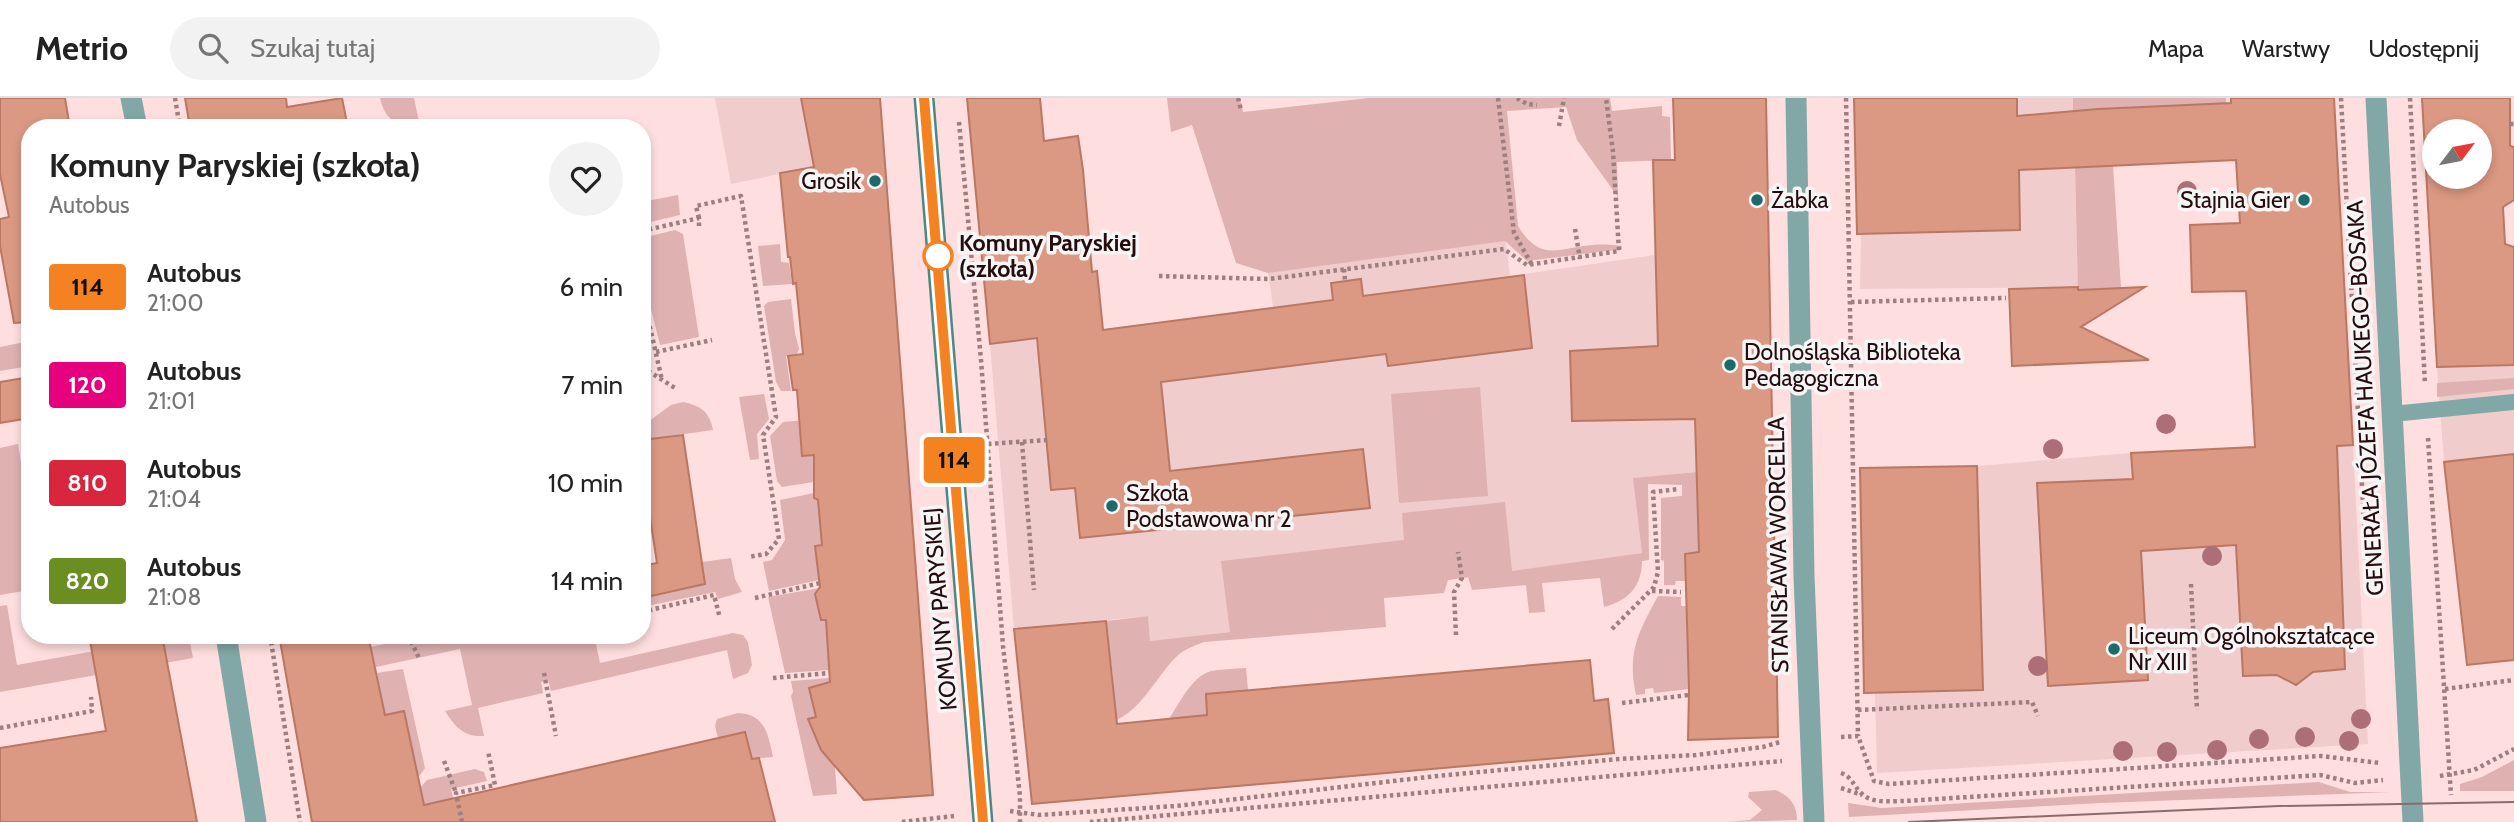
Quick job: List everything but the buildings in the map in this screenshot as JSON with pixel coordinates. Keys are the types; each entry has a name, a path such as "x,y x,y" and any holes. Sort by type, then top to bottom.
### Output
{"street":[{"path":"131,98 134,119"},
{"name":"KOMUNY PARYSKIEJ","path":"924,98 983,822"},
{"name":"STANISŁAWA WORCELLA","path":"1796,98 1809,737 1814,822"},
{"name":"GENERAŁA JÓZEFA HAUKEGO-BOSAKA","path":"2376,98 2413,822"},
{"path":"227,644 256,822"}],"lane":[{"path":"2392,414 2514,402"}],"path":[{"path":"175,98 178,119"},
{"path":"1238,98 1241,110"},
{"path":"1498,98 1514,233 1532,265"},
{"path":"1517,98 1527,104 1537,104"},
{"path":"1559,126 1564,98"},
{"path":"1159,276 1269,279 1344,269 1405,257 1504,249 1527,265 1532,265 1619,251 1614,152 1606,98"},
{"path":"1846,98 1858,736 1874,780 1889,784 2321,756 2377,763"},
{"path":"2341,98 2367,573"},
{"path":"2410,98 2430,497 2451,795"},
{"path":"958,111 1003,646 1020,796 1020,822"},
{"path":"699,227 696,206 741,196 776,417 763,435 779,539 766,554 748,557"},
{"path":"651,229 699,218"},
{"path":"1575,229 1580,259"},
{"path":"1344,269 1345,281"},
{"path":"1851,302 2006,298"},
{"path":"651,331 662,380"},
{"path":"656,352 712,340"},
{"path":"651,373 675,388"},
{"path":"988,444 1047,440"},
{"path":"1022,442 1034,590"},
{"path":"1612,629 1651,590 1658,572 1653,492 1679,489"},
{"path":"1456,635 1454,592 1462,578 1458,552"},
{"path":"755,598 820,583"},
{"path":"2192,584 2197,709"},
{"path":"1651,590 1681,592"},
{"path":"651,610 714,595 720,618"},
{"path":"271,644 300,822"},
{"path":"412,644 419,659"},
{"path":"544,673 556,736"},
{"path":"773,678 829,673"},
{"path":"2445,689 2514,680"},
{"path":"1622,703 1689,695"},
{"path":"0,728 92,711 91,697"},
{"path":"1858,710 2032,702 2038,716"},
{"path":"1005,811 1039,815 1176,806 1437,776 1619,759 1696,755 1763,747 1788,739 1858,736"},
{"path":"1849,776 1863,795 1877,801 2320,775 2355,783 2450,775 2474,770 2514,749"},
{"path":"456,793 495,785 488,751"},
{"path":"1090,822 1795,760"},
{"path":"444,761 456,793 462,822"},
{"path":"902,822 960,815"}],"shaded area":[{"path":"380,98 414,98 418,119 392,119"},
{"path":"715,98 880,98 885,158 814,167 731,184"},
{"path":"1167,98 1240,98 1243,112 1369,98 1610,98 1612,111 1662,106 1662,116 1670,117 1671,160 1617,162 1618,197 1577,140 1566,107 1507,111 1518,226 1526,238 1543,249 1561,250 1600,245 1622,246 1622,249 1527,261 1505,241 1268,273 1236,263 1192,125 1171,132"},
{"path":"1487,98 1510,276 1769,242 1771,417 1697,472 1634,478 1642,553 1377,590 1230,632 1150,641 1148,616 1014,629 990,344 1273,307 1247,119"},
{"path":"1854,98 2073,98 2078,287 1860,289 1861,234"},
{"path":"2073,98 2226,98 2229,159 2159,106 2073,111"},
{"path":"2113,165 2121,288 2078,290 2075,167"},
{"path":"678,195 680,215 651,222 651,200"},
{"path":"675,230 683,234 699,337 660,345 651,309 651,236"},
{"path":"780,244 781,262 789,263 792,284 763,286 758,246"},
{"path":"791,299 799,349 797,354 786,356 791,391 781,391 776,382 764,306 768,302"},
{"path":"21,343 21,368 0,371 0,347"},
{"path":"2514,365 2514,659 2467,665 2444,462 2437,367"},
{"path":"2514,378 2514,389 2437,397 2437,383"},
{"path":"1480,387 1488,496 1399,503 1391,394"},
{"path":"764,394 769,419 757,434 759,459 750,460 739,397"},
{"path":"683,402 695,405 709,418 713,430 651,439 651,420 671,405"},
{"path":"805,420 802,456 812,455 815,458 814,482 782,487 777,481 770,436 783,422"},
{"path":"18,444 21,463 21,592 0,595 0,448"},
{"name":"Liceum Ogólnokształcące Nr XIII","path":"2353,445 2368,744 1877,773 1875,693 1864,693 1860,468 1977,466 2131,453"},
{"path":"1697,472 1699,552 1685,554 1685,581 1664,585 1664,561 1661,560 1661,498 1682,496 1682,485 1648,484 1649,560 1642,561 1636,585 1620,601 1604,607 1600,578 1542,583 1545,612 1529,613 1526,585 1472,590 1468,577 1448,580 1444,593 1384,598 1386,627 1204,642 1192,647 1175,658 1139,703 1112,722 1110,677 1113,676 1106,621 1148,616 1150,641 1230,632 1221,561 1404,540 1402,513 1505,502 1512,571 1642,553 1633,478"},
{"path":"814,493 814,498 818,500 822,545 815,547 819,580 769,591 763,562 772,560 785,540 780,500"},
{"path":"731,558 735,579 742,592 718,599 715,592 651,605 651,596 704,584 702,562"},
{"path":"820,588 815,594 821,620 826,620 831,645 828,649 829,670 785,673 768,597"},
{"path":"1658,596 1681,597 1681,606 1687,606 1689,689 1654,693 1653,688 1645,689 1645,694 1636,695 1633,667 1636,643"},
{"path":"7,605 17,665 111,648 120,644 190,644 193,658 0,692 0,606"},
{"path":"733,633 743,635 748,642 752,665 748,673 733,679 727,650 551,691 548,680 541,682 543,693 478,708 484,736 471,735 461,730 445,711 472,705 460,649 376,667 370,647 385,644 596,644 600,663"},
{"path":"1246,668 1248,690 1207,715 1169,719 1187,691 1204,674 1215,670"},
{"path":"403,669 425,768 405,796 404,711 385,715 377,673"},
{"path":"829,678 831,693 809,688 812,691 816,717 809,719 822,751 833,743 837,794 813,796 791,696 791,681"},
{"path":"738,713 747,714 760,721 767,733 773,757 752,759 745,732 718,738 715,726 717,719"},
{"path":"2514,760 2514,791 2460,791 2460,784 2482,777"},
{"path":"475,769 484,772 487,781 451,789 459,822 409,801 427,780"},
{"path":"2319,782 2350,792 2391,792 2101,803 1849,817 1848,803 1882,808"},
{"path":"1776,790 1792,802 1797,820 1727,822 1750,820 1762,810 1748,797 1749,792"}],"tram line":[{"path":"1909,822 2279,806 2514,802"}],"bus line":[{"name":"114","path":"924,98 983,822"}],"place":[{"name":"Grosik","path":"875,181"},
{"name":"Żabka","path":"1757,200"},
{"name":"Stajnia Gier","path":"2304,200"},
{"name":"Komuny Paryskiej (szkoła)","path":"938,256"},
{"name":"Dolnośląska Biblioteka Pedagogiczna","path":"1730,365"},
{"name":"Szkoła Podstawowa nr 2","path":"1112,506"},
{"name":"Liceum Ogólnokształcące Nr XIII","path":"2114,649"}]}
